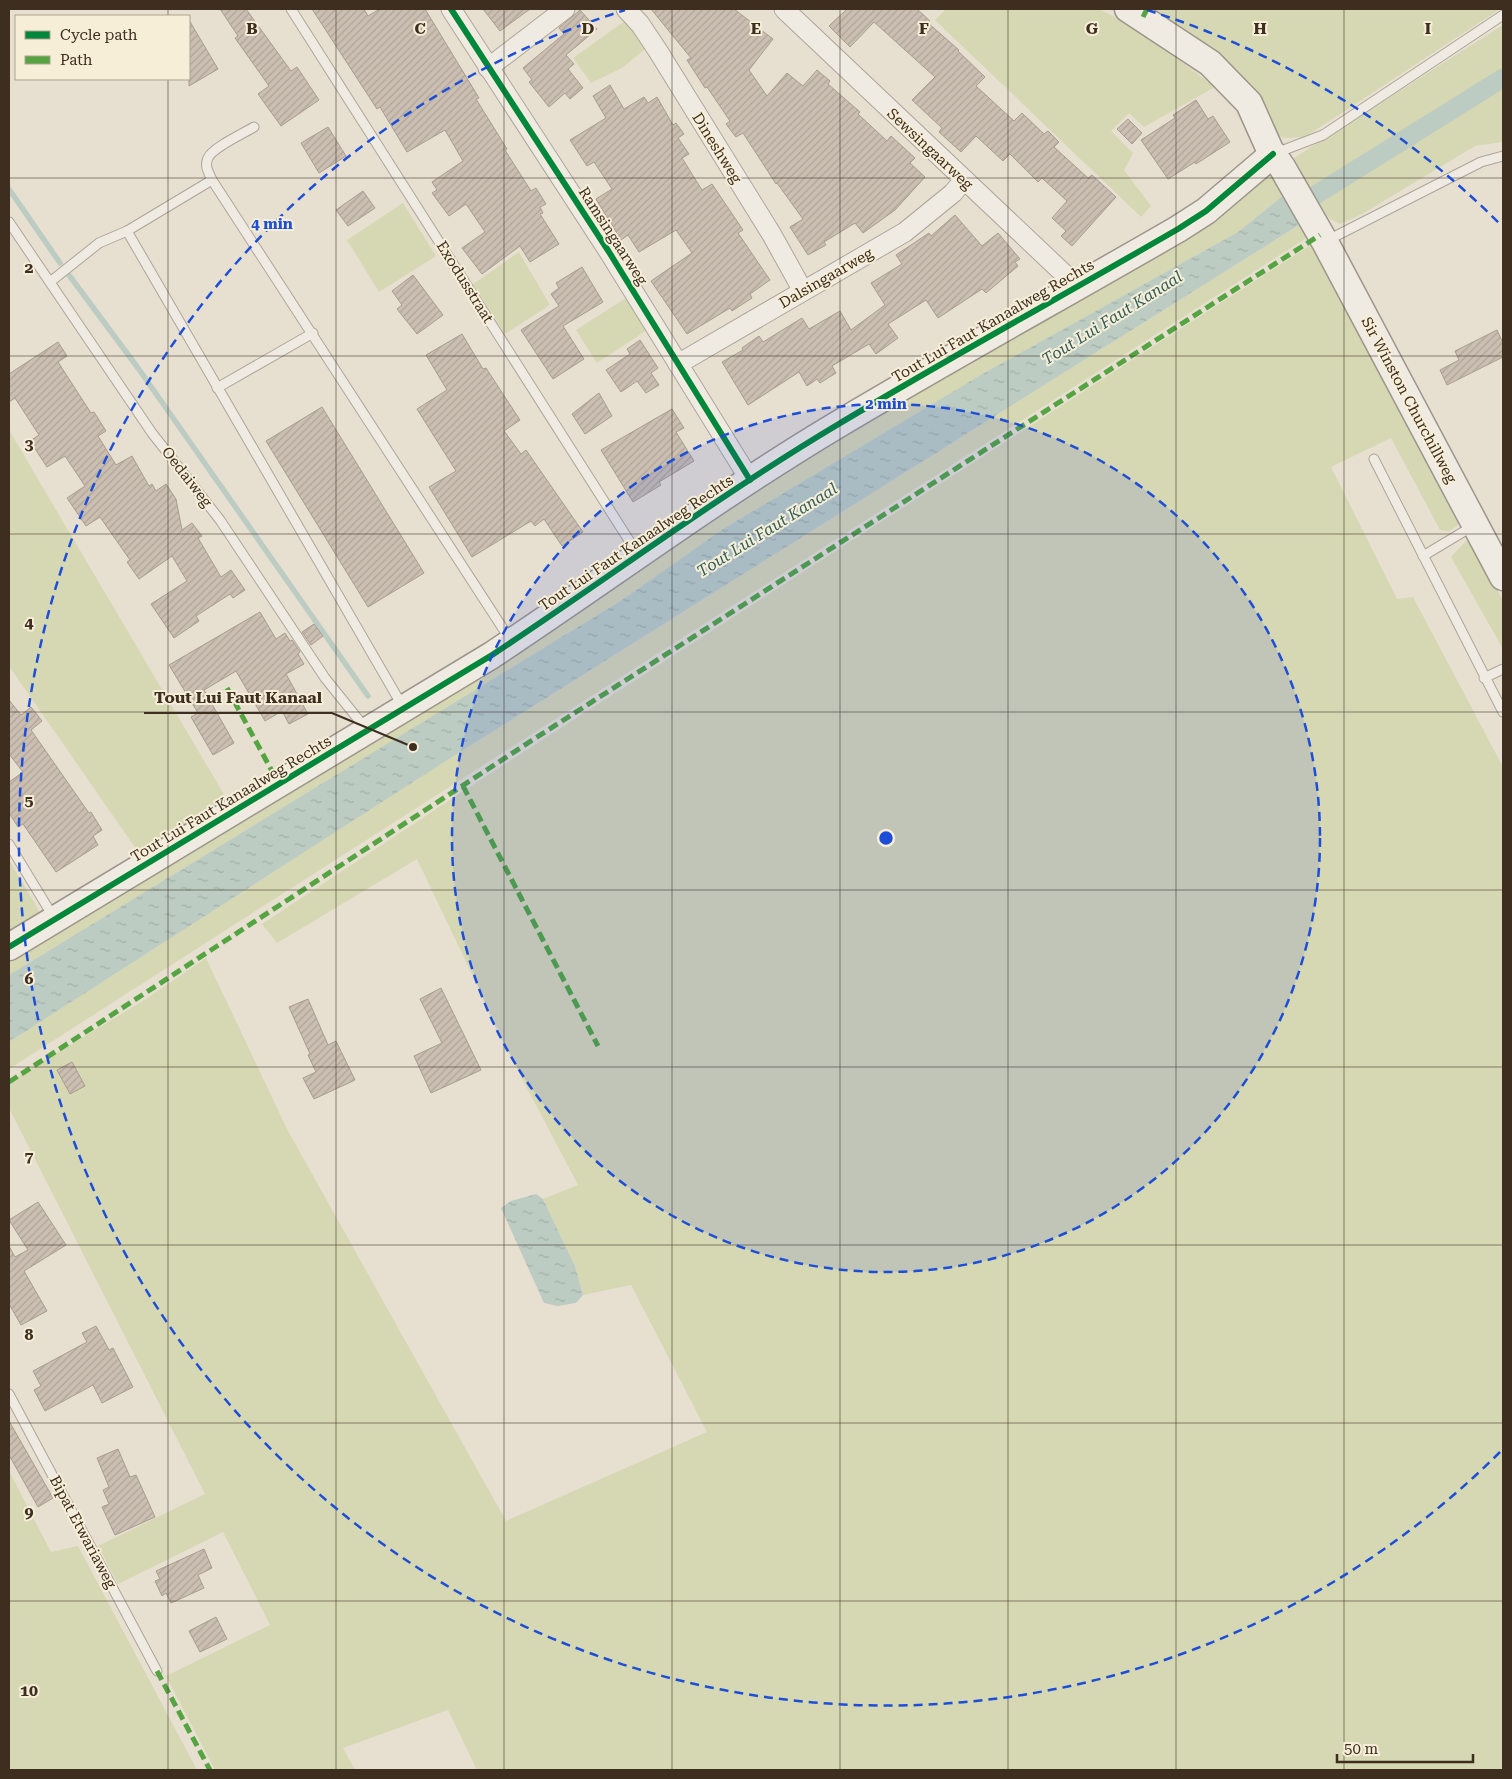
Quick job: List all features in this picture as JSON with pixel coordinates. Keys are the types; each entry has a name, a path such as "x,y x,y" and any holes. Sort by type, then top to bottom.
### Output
{"street":[{"name":"Ramsingaarweg","path":"451,9 609,252 750,480"},
{"path":"488,68 564,9"},
{"name":"Dineshweg","path":"626,9 640,24 658,51 772,235 804,291"},
{"name":"Sewsingaarweg","path":"784,9 1078,287"},
{"path":"1128,9 1210,63 1249,103 1278,161"},
{"name":"Tout Lui Faut Kanaalweg Rechts","path":"9,947 404,709 511,642 750,480 836,426 1178,229 1278,161"},
{"name":"Sir Winston Churchillweg","path":"1278,161 1320,233 1503,577"},
{"name":"Dalsingaarweg","path":"678,364 905,232 953,193 964,180"}],"lane":[{"name":"Exodusstraat","path":"291,9 639,556"},
{"path":"1278,161 1323,135 1503,16"},
{"path":"254,127 214,150 208,156 206,167 212,180 511,642"},
{"path":"1320,233 1481,162 1503,156"},
{"path":"50,282 93,247 127,230 212,180"},
{"name":"Oedaiweg","path":"9,222 152,433 220,520 325,678 367,731"},
{"path":"127,230 404,709"},
{"path":"218,388 312,333"},
{"path":"1374,459 1503,712"},
{"path":"1423,556 1475,525"},
{"path":"1484,678 1503,669"},
{"path":"9,844 55,919"},
{"name":"Bipat Etwariaweg","path":"9,1394 157,1670"}],"green space":[{"path":"946,9 1099,9 1138,29 1215,87 1144,127 1129,113 1111,131 1133,153 1124,170 1151,206 1141,217 935,20"},
{"path":"1157,9 1500,9 1305,137 1284,138 1272,133 1155,14"},
{"path":"625,21 646,48 622,68 591,83 573,58"},
{"path":"1503,25 1503,142 1475,146 1362,214 1340,224 1329,218 1314,196 1294,158"},
{"path":"1273,168 1285,194 1238,232 984,373 723,529 622,600 9,975 9,960 825,442"},
{"path":"403,203 436,256 379,292 347,240"},
{"path":"1299,225 1308,237 9,1069 9,1042 449,759"},
{"path":"1314,243 1461,520 1457,526 1449,531 1440,530 1391,438 1331,467 1397,599 1413,597 1503,767 1503,1770 477,1770 448,1710 343,1748 355,1770 215,1770 166,1676 270,1625 223,1532 118,1584 98,1546 205,1494 9,1108 9,1082 146,999 206,958 287,1129 506,1521 707,1432 631,1285 583,1295 575,1266 543,1199 578,1185 517,1069 417,859 277,943 262,924 474,784"},
{"path":"519,252 550,305 505,334 473,284"},
{"path":"626,298 647,330 597,363 576,330"},
{"path":"9,430 229,803 141,856 9,666"},
{"path":"1467,540 1473,544 1503,601 1503,649 1451,557"},
{"path":"9,860 41,914 9,933"},
{"path":"9,1471 51,1552 78,1546 197,1770 9,1770"}],"water":[{"path":"1285,194 1299,225 449,759 9,1042 9,975 622,600 723,529 984,373 1238,232"},
{"path":"536,1194 543,1199 575,1266 583,1295 576,1303 558,1306 544,1303 501,1208 511,1201"}],"building":[{"path":"220,9 246,9 291,71 297,67 319,100 281,126 258,94 269,86 235,38 238,36"},
{"path":"312,9 364,9 368,16 380,9 425,9 479,98 476,99 507,149 505,150 531,191 536,188 546,204 540,207 543,213 540,214 559,244 530,262 520,246 482,274 462,248 485,232 466,204 449,216 432,193 437,190 432,182 463,161 445,130 407,152 380,107 377,109"},
{"path":"483,9 530,9 500,31"},
{"path":"651,9 734,9 773,39 749,70 767,96 787,73 803,86 817,70 830,81 828,84 860,112 858,114 887,141 891,136 915,158 910,163 925,177 895,210 863,233 855,223 824,242 826,245 808,255 790,227 803,219 776,184 743,133 736,137 726,124 730,121 687,60 691,58"},
{"path":"847,9 917,9 930,21 928,23 959,50 985,77 976,86 1014,121 1022,113 1044,134 1048,131 1059,142 1054,147 1088,178 1092,175 1116,197 1072,246 1061,236 1066,231 1052,218 1067,201 1042,178 1038,182 1010,154 1003,161 976,136 961,152 939,132 942,128 912,100 935,77 874,22 850,47 829,26"},
{"path":"580,10 597,29 566,55 574,64 568,69 583,88 570,99 565,93 549,107 529,82 532,80 523,68 564,34 559,28"},
{"path":"190,22 218,69 189,86 190,80"},
{"path":"610,85 624,109 644,97 648,103 657,97 673,125 676,123 684,134 678,138 689,154 682,158 702,190 712,184 743,230 738,233 770,280 750,294 752,298 732,311 730,308 687,334 651,281 692,253 676,230 639,252 628,235 621,240 596,199 612,189 594,162 587,166 570,140 606,118 593,96"},
{"path":"1196,100 1208,119 1213,116 1230,142 1168,179 1141,140 1175,118 1173,115"},
{"path":"1128,119 1142,133 1132,144 1117,129"},
{"path":"328,127 346,156 319,173 301,143"},
{"path":"363,191 375,208 348,226 336,210"},
{"path":"955,215 982,246 998,233 1020,259 1015,262 1018,266 986,293 982,289 938,318 926,300 888,324 898,338 876,354 869,344 832,366 836,373 820,383 817,379 807,386 799,372 748,405 722,362 743,350 742,348 759,336 763,342 802,318 809,329 840,311 851,330 885,305 871,283 902,264 896,255 929,233 931,236"},
{"path":"582,267 603,302 563,326 584,359 553,379 521,330 559,306 551,294 559,288 556,283"},
{"path":"413,275 443,315 417,334 397,309 402,305 392,291"},
{"path":"1497,330 1503,343 1503,357 1447,385 1440,370 1459,360 1455,351"},
{"path":"462,334 483,369 486,368 520,420 504,431 521,454 526,450 583,532 562,546 544,519 535,526 531,521 472,557 429,487 456,471 417,409 447,390 426,355"},
{"path":"640,340 658,368 651,373 659,385 646,393 637,381 621,392 606,370 630,354 627,349"},
{"path":"58,342 67,356 58,362 91,413 94,412 106,431 98,436 116,465 132,456 149,486 152,484 156,491 166,484 176,499 182,530 192,523 202,536 198,538 221,577 231,570 245,590 233,598 230,594 196,616 199,621 174,638 151,604 187,581 172,556 139,579 127,562 130,560 100,517 86,526 67,498 85,486 65,456 47,467 30,441 39,435 15,398 9,402 9,374"},
{"path":"599,393 612,416 585,434 572,414"},
{"path":"322,407 424,573 368,607 266,441"},
{"path":"672,409 684,428 676,432 694,461 659,482 661,485 633,502 601,450"},
{"path":"260,612 276,639 285,633 300,652 298,654 304,664 286,674 308,714 289,724 282,711 265,721 236,671 204,690 234,743 213,755 191,717 198,713 169,665"},
{"path":"314,624 323,636 311,645 302,632"},
{"path":"9,700 21,715 31,707 42,721 31,730 102,830 93,836 98,845 56,872 23,824 18,827 9,813 9,782 23,772 9,754"},
{"path":"441,988 481,1070 431,1093 414,1056 442,1043 420,999"},
{"path":"308,999 328,1045 336,1041 355,1080 314,1099 303,1078 316,1072 289,1007"},
{"path":"72,1062 85,1086 70,1094 57,1070"},
{"path":"38,1202 66,1245 24,1271 47,1311 21,1325 9,1304 9,1246 15,1257 28,1250 9,1220"},
{"path":"96,1326 109,1350 113,1348 133,1387 102,1403 93,1385 45,1411 34,1390 41,1386 33,1371 87,1342 82,1333"},
{"path":"9,1421 53,1498 38,1507 9,1455"},
{"path":"118,1449 130,1477 136,1475 155,1517 115,1535 102,1507 109,1504 103,1490 109,1487 97,1458"},
{"path":"204,1549 212,1568 198,1575 204,1588 171,1603 166,1593 162,1596 155,1581 160,1579 156,1571"},
{"path":"216,1617 227,1639 200,1652 189,1631"}],"waterway":[{"name":"Tout Lui Faut Kanaal","path":"1293,209 1503,78"},
{"path":"9,189 60,263"},
{"path":"69,275 138,368 368,696"}],"marked path":[{"path":"1143,17 1147,9"},
{"path":"9,1082 534,739 1320,235"},
{"path":"227,688 279,784"},
{"path":"463,786 598,1046"},
{"path":"157,1671 210,1770"}],"cycle path":[{"path":"451,9 609,252 750,480"},
{"path":"9,947 492,655 793,452 922,375 1178,229 1206,211 1273,154"}],"place":[{"name":"Tout Lui Faut Kanaal","path":"413,747"}]}
